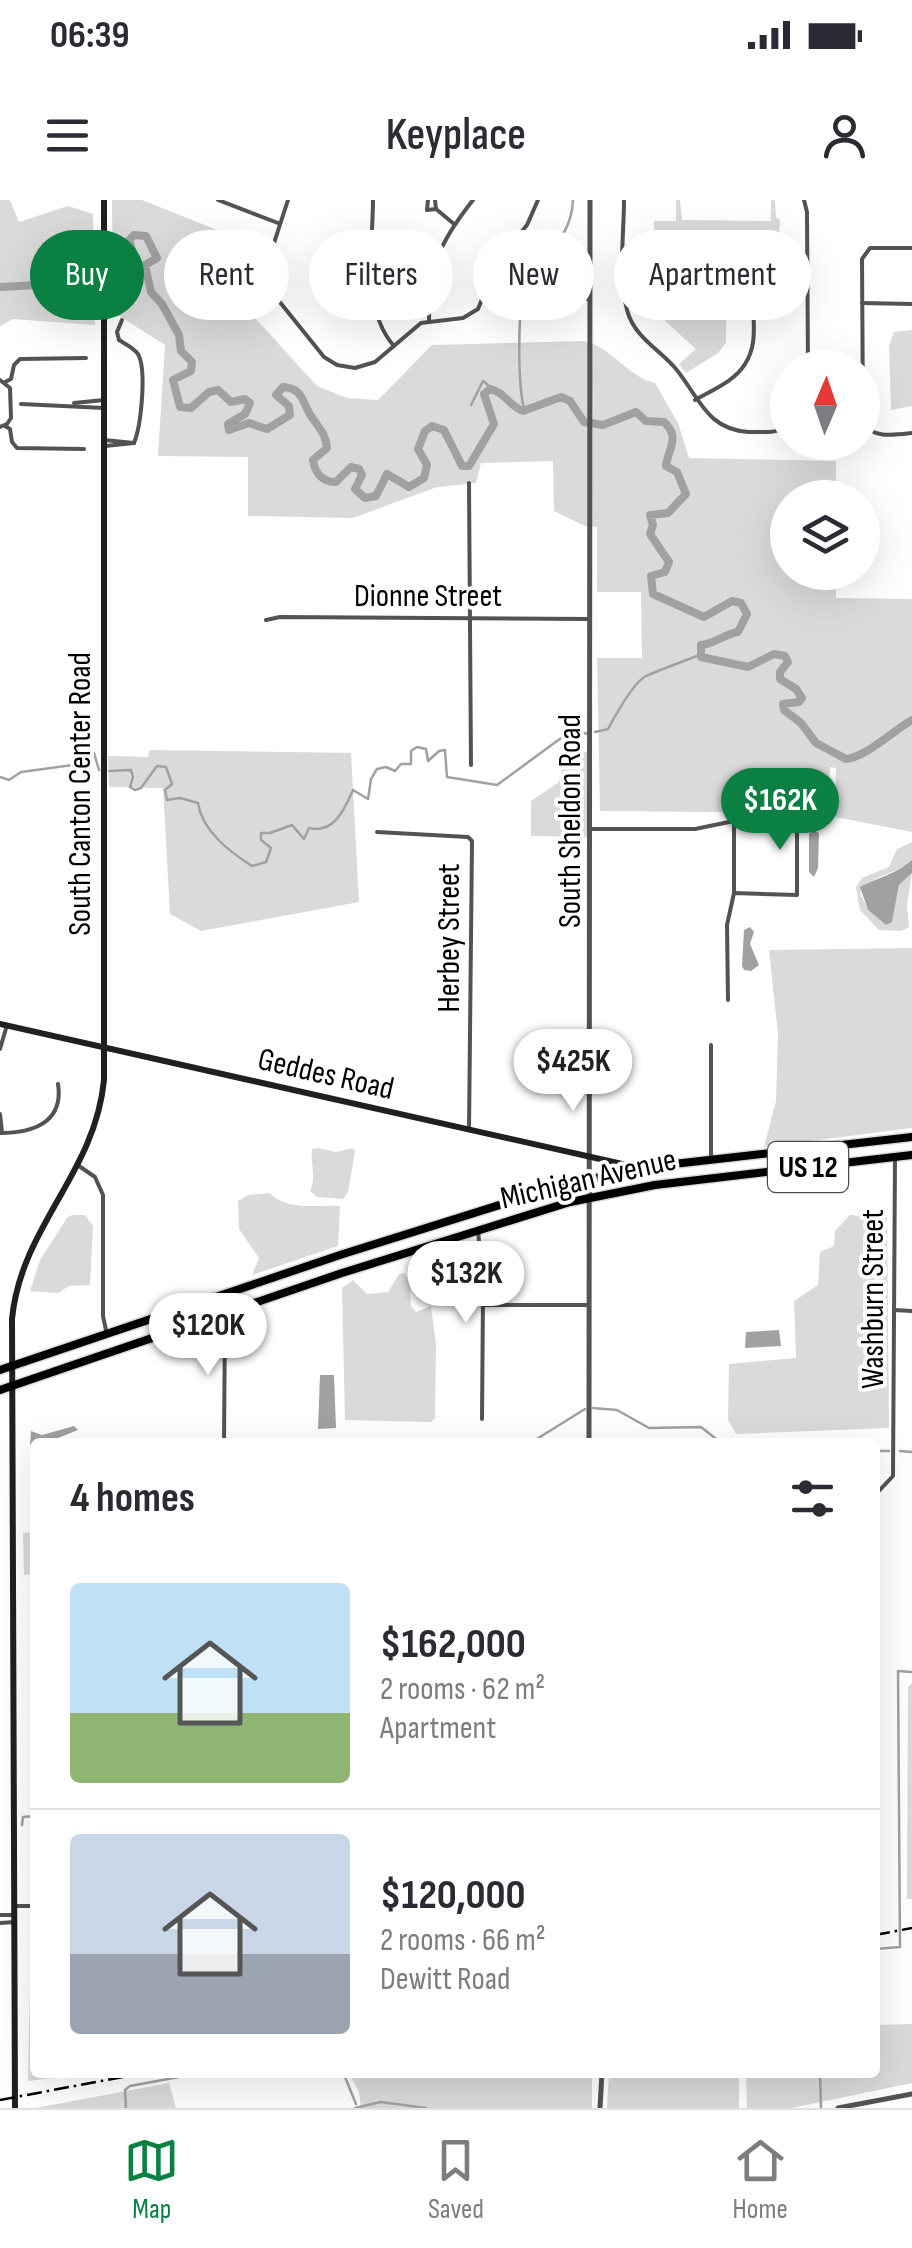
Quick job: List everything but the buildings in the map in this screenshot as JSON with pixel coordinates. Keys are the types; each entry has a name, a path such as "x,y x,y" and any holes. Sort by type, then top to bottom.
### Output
{"main road":[{"name":"South Canton Center Road","path":"15,2108 12,1318 21,1271 79,1166 100,1111 105,1048 104,200"},
{"name":"Geddes Road","path":"4,1024 641,1169"},
{"name":"Michigan Avenue","path":"0,1370 449,1220 589,1178 912,1137"},
{"name":"Michigan Avenue","path":"0,1390 492,1225 589,1197 704,1178 912,1155"},
{"path":"737,1157 731,1167 738,1175"},
{"path":"704,1178 713,1169 712,1160"},
{"path":"492,1225 486,1219 494,1206"},
{"path":"447,1240 456,1229 449,1220"},
{"path":"224,1296 217,1304 225,1314"},
{"path":"157,1318 162,1325 158,1337"}],"street":[{"path":"218,200 278,224"},
{"path":"288,200 278,224 274,251 278,296 287,314 324,357 341,367 359,368 375,362 414,327 429,321 459,319 478,308 498,260 527,224 538,200"},
{"path":"373,200 374,308 380,328 394,346"},
{"path":"432,200 427,210 436,209"},
{"path":"432,200 436,209 454,224"},
{"path":"429,321 432,268 454,224 473,200"},
{"name":"South Sheldon Road","path":"590,200 590,230"},
{"path":"624,200 624,230"},
{"path":"804,200 808,230"},
{"path":"863,350 864,253 872,248 912,248"},
{"path":"862,303 912,304"},
{"path":"104,443 134,443 140,414 142,366 136,351 118,340 122,320"},
{"name":"South Sheldon Road","path":"589,1438 590,320"},
{"path":"631,320 644,339 675,368 710,417 729,428 770,432"},
{"path":"695,400 732,378 747,362 753,320"},
{"path":"808,320 808,350"},
{"path":"86,358 20,359 10,379 3,381 14,400 21,404 104,404"},
{"path":"10,392 11,414"},
{"path":"21,404 2,426 11,432 14,445 20,449 84,449"},
{"path":"880,434 912,433"},
{"path":"469,483 471,766"},
{"name":"Dionne Street","path":"266,620 590,619"},
{"path":"591,828 695,830 734,820 794,823 797,895 734,893"},
{"path":"728,1000 727,925 734,893 734,820"},
{"name":"Herbey Street","path":"377,832 468,837 472,841 469,1132"},
{"path":"0,1049 4,1024"},
{"path":"711,1045 712,1160"},
{"path":"0,1114 1,1132 35,1128 50,1121 56,1111 58,1084"},
{"name":"Washburn Street","path":"880,1490 893,1476 895,1157"},
{"path":"79,1166 95,1177 103,1195 103,1316 107,1335"},
{"path":"478,1230 483,1306 482,1419"},
{"path":"483,1306 589,1305"},
{"path":"894,1310 912,1311"},
{"path":"224,1438 225,1314"},
{"path":"0,1923 30,1908"},
{"path":"0,1914 14,1914"},
{"path":"600,2108 602,2078"},
{"path":"838,2108 912,2094"}],"shaded area":[{"path":"0,200 10,200 19,222 68,206 93,214 93,230 30,230 30,320 95,320 95,325 13,319 0,326"},
{"path":"112,200 142,200 217,230 164,230 164,320 257,320 317,386 347,398 378,400 432,345 583,341 603,349 636,375 655,383 678,423 689,458 836,461 836,480 770,480 770,590 836,590 836,598 912,599 912,832 835,817 836,768 830,767 827,813 600,811 597,658 642,658 641,592 597,592 597,527 585,526 554,511 553,461 481,463 476,483 437,487 353,518 248,516 248,457 158,456 165,345 126,320 144,320 144,230 112,230"},
{"path":"676,200 680,200 682,220 771,221 771,200 775,200 776,218 780,219 780,230 654,230 654,221 676,221"},
{"path":"664,320 727,320 726,343 718,353 686,373 679,364 696,349"},
{"path":"912,330 912,406 891,410 889,346 894,332"},
{"path":"149,750 351,753 359,902 201,931 170,914 163,788 109,787 108,756 148,757"},
{"path":"566,752 588,752 588,837 531,836 531,801 559,782"},
{"path":"814,830 819,833 814,877 809,872 809,834"},
{"path":"912,842 912,860 871,882 860,893 868,910 886,925 892,922 899,885 912,873 907,905 909,927 901,931 879,930 860,910 856,887 862,878 889,867 897,849"},
{"path":"912,860 912,873 899,885 892,922 886,925 868,910 860,887"},
{"path":"750,927 754,932 750,944 759,965 751,971 742,966 744,930"},
{"path":"912,948 912,1128 764,1147 776,1101 778,1034 769,950"},
{"path":"312,1149 355,1151 348,1192 343,1199 317,1197 310,1191"},
{"path":"269,1193 294,1205 340,1206 338,1246 252,1275 259,1258 239,1229 238,1201 248,1195"},
{"path":"72,1215 85,1215 93,1226 90,1285 69,1286 58,1293 30,1291 40,1260"},
{"path":"850,1215 887,1218 889,1428 736,1434 728,1420 729,1364 796,1358 794,1301 818,1285 820,1252 834,1246 835,1231"},
{"path":"405,1273 411,1306 416,1312 431,1306 436,1344 435,1418 431,1422 345,1420 342,1288 353,1280 367,1294 388,1292 399,1274"},
{"path":"779,1330 781,1346 745,1348 746,1332"},
{"path":"320,1375 334,1375 336,1428 318,1429"},
{"path":"74,1426 78,1430 58,1438 30,1438 31,1431 42,1435"},
{"path":"30,1532 30,1574 24,1575 23,1533"},
{"path":"912,1683 912,1899 907,1899 908,1687"},
{"path":"30,1987 30,2078 54,2078 28,2081"},
{"path":"912,2024 912,2083 792,2108 747,2108 746,2078 880,2078 880,2025"},
{"path":"352,2078 592,2078 592,2108 361,2108"},
{"path":"609,2078 739,2078 739,2108 607,2108"},
{"path":"169,2083 176,2108 36,2108"}],"waterway":[{"path":"525,411 519,345 524,289 527,279 568,225 573,200"},
{"path":"0,287 36,285 79,262 104,260 131,266 135,259 129,240 134,235 146,236 157,258 145,265 151,292 179,335 181,351 192,362 191,371 173,380 180,407 191,408 209,392 218,390 231,402 245,399 250,403 245,414 228,424 229,430 249,423 267,429 290,415 289,406 276,395 283,387 295,390 325,439 327,448 313,460 317,473 336,482 351,467 359,469 362,475 355,489 365,498 376,496 387,474 409,487 424,478 427,465 418,449 425,431 432,426 444,430 462,466 469,466 494,424 484,394 490,389 523,411 561,397 570,401 584,422 603,425 636,412 646,421 664,422 673,438 666,466 677,472 686,494 668,513 650,515 650,534 669,562 665,572 651,576 653,594 704,617 732,601 741,603 747,614 738,632 701,645 701,657 748,667 774,654 785,656 788,662 780,679 802,698 783,704 784,710 801,723 816,743 846,759 870,749 912,720"},
{"path":"471,405 483,381 493,389"},
{"path":"595,732 608,729 641,679 699,655"},
{"path":"109,771 131,770 130,787 135,790 141,788 157,766 166,767 172,784 165,790 167,800 180,798 198,803 211,832 252,866 266,862 271,848 261,840 261,833 292,825 304,839 309,828 332,824 353,790 368,799 377,769 395,771 401,764 411,764 411,751 417,747 426,749 428,761 445,750 447,777 497,785 572,730 588,734"},
{"path":"0,777 9,780 21,772 73,765 84,751 94,753 99,770"},
{"path":"593,1408 617,1410 649,1428 701,1427 715,1438"},
{"path":"538,1438 585,1409"},
{"path":"880,1451 889,1451"},
{"path":"900,1451 912,1452"},
{"path":"880,1949 900,1947 898,1671 912,1672"},
{"path":"22,1825 23,1817 30,1816"},
{"path":"126,2108 125,2090 130,2086 173,2078"},
{"path":"345,2078 356,2104"},
{"path":"820,2078 821,2108"},
{"path":"355,2108 381,2102 426,2108"}],"railway":[{"path":"880,1934 912,1928"},
{"path":"0,2100 117,2078"}]}
